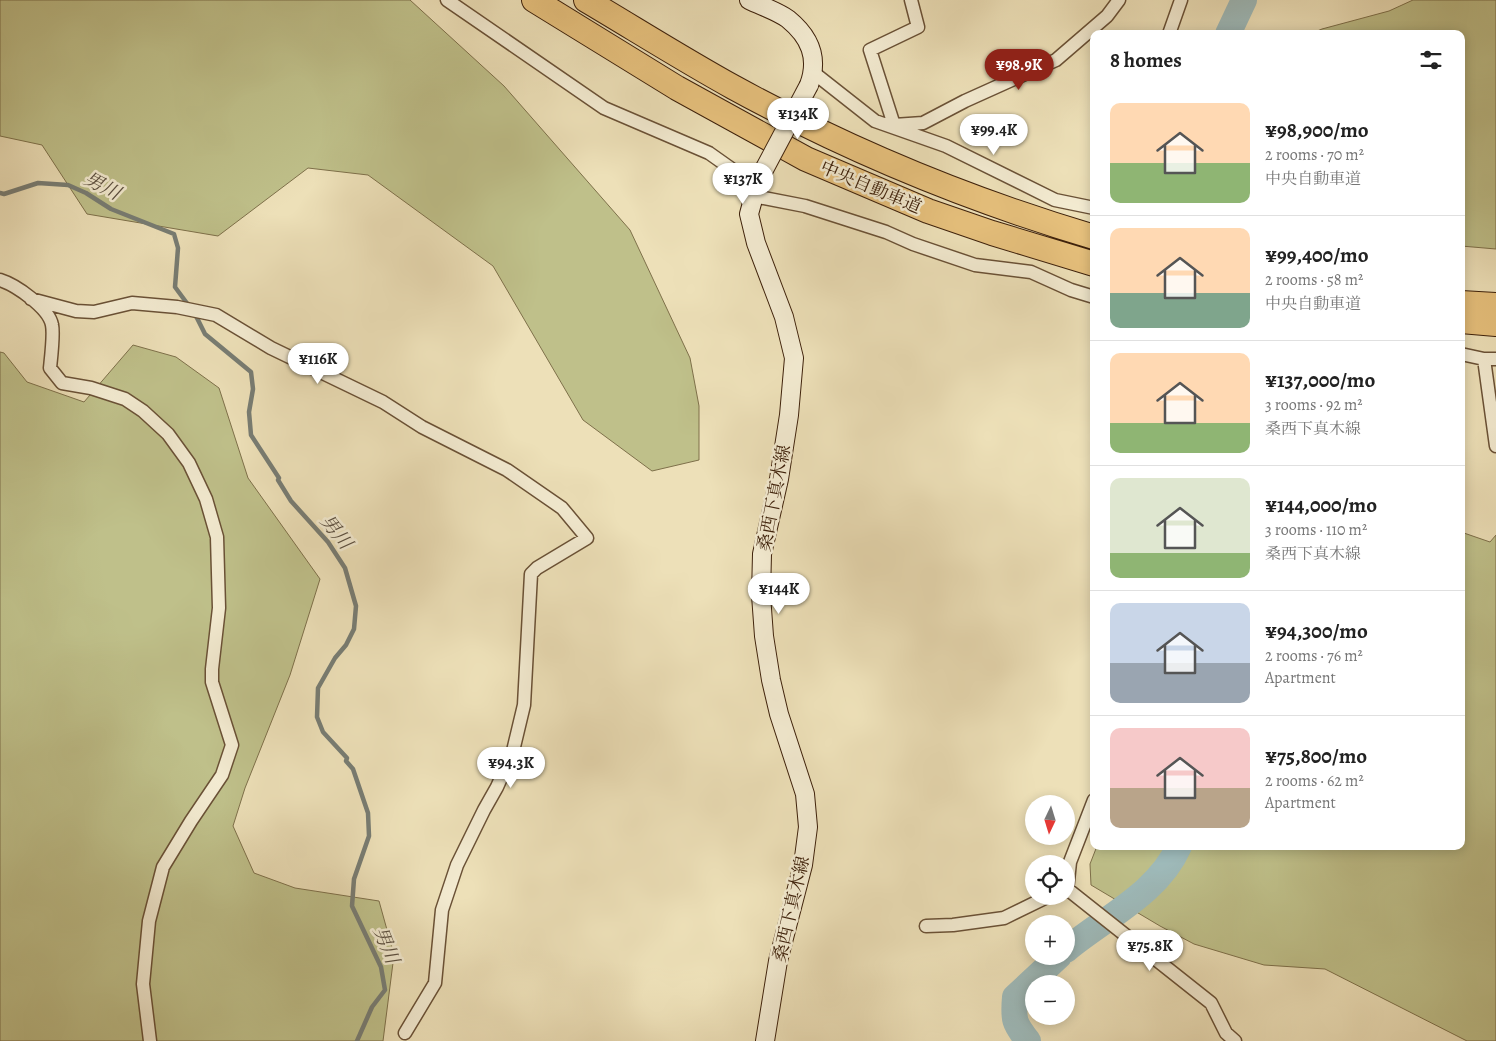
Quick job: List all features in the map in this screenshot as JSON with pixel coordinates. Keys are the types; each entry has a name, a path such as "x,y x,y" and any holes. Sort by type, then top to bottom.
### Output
{"highway":[{"name":"中央自動車道","path":"534,0 677,88 806,159 928,211 1090,263"},
{"name":"中央自動車道","path":"586,0 733,87 852,147 948,188 1090,237"},
{"path":"1465,303 1496,305"},
{"path":"1465,321 1496,324"}],"main road":[{"path":"749,0 787,19 806,39 814,60 811,79"},
{"name":"桑西下真木線","path":"765,1041 778,960 803,865 808,827 805,794 770,680 761,595 762,554 779,479 789,415 794,358 784,317 756,242 749,214 756,188 811,79"}],"street":[{"path":"446,0 604,108 709,153 756,188 886,232 942,255 975,265 1031,272 1071,290 1090,296"},
{"path":"891,125 870,50 918,27 911,0"},
{"path":"1090,30 1106,16 1119,0"},
{"path":"1170,30 1181,0"},
{"path":"891,125 923,123 965,101 1056,60 1090,30"},
{"path":"811,79 875,121 891,125 946,146 1055,200 1090,207"},
{"path":"0,280 21,290 32,299 40,306 52,324 50,368 62,383 91,388 125,399 143,411 168,434 189,463 206,499 217,537 219,608 212,682 232,745 222,774 163,867 149,921 143,984 150,1041"},
{"path":"32,299 76,311 94,312 132,303 178,307 216,314 271,348 383,402 422,427 507,470 562,508 587,538 537,568 531,574 524,705 513,751 457,866 442,910 435,983 405,1033"},
{"path":"1465,355 1490,359 1496,446"},
{"path":"1073,855 1090,810"},
{"path":"1075,895 1212,1004 1226,1032 1235,1041"},
{"path":"926,926 953,925 1004,918 1031,905"}],"green space":[{"path":"0,0 410,0 504,86 630,230 690,358 699,406 699,460 652,471 583,420 493,266 368,175 308,168 218,236 87,214 42,145 0,136"},
{"path":"1413,0 1496,0 1496,249 1465,246 1465,30 1320,30 1389,11"},
{"path":"133,345 176,357 219,388 248,478 320,579 290,675 245,788 233,826 254,873 295,888 379,901 394,955 383,1041 0,1041 0,352 4,353 27,382 84,402"},
{"path":"1465,533 1490,542 1496,535 1496,1041 1467,1041 1325,969 1264,965 1194,944 1091,885 1090,864 1095,850 1465,850"}],"waterway":[{"path":"1230,30 1244,0"},
{"name":"男川","path":"0,193 4,194 38,183 68,185 86,193 111,209 174,234 178,248 175,287 189,306"},
{"name":"男川","path":"195,314 205,334 251,372 253,389 249,412 251,435 279,478 278,480 291,501 328,542 345,568 356,606 354,629 346,645 335,658 318,688 317,717 323,732 347,758 346,761 353,769 368,813 369,836 354,879 352,906 381,967 385,990 372,1007 357,1041"},
{"path":"1075,943 1144,892 1170,863 1177,850"},
{"path":"1028,1041 1016,1021 1014,1011 1015,997 1049,965"}]}
